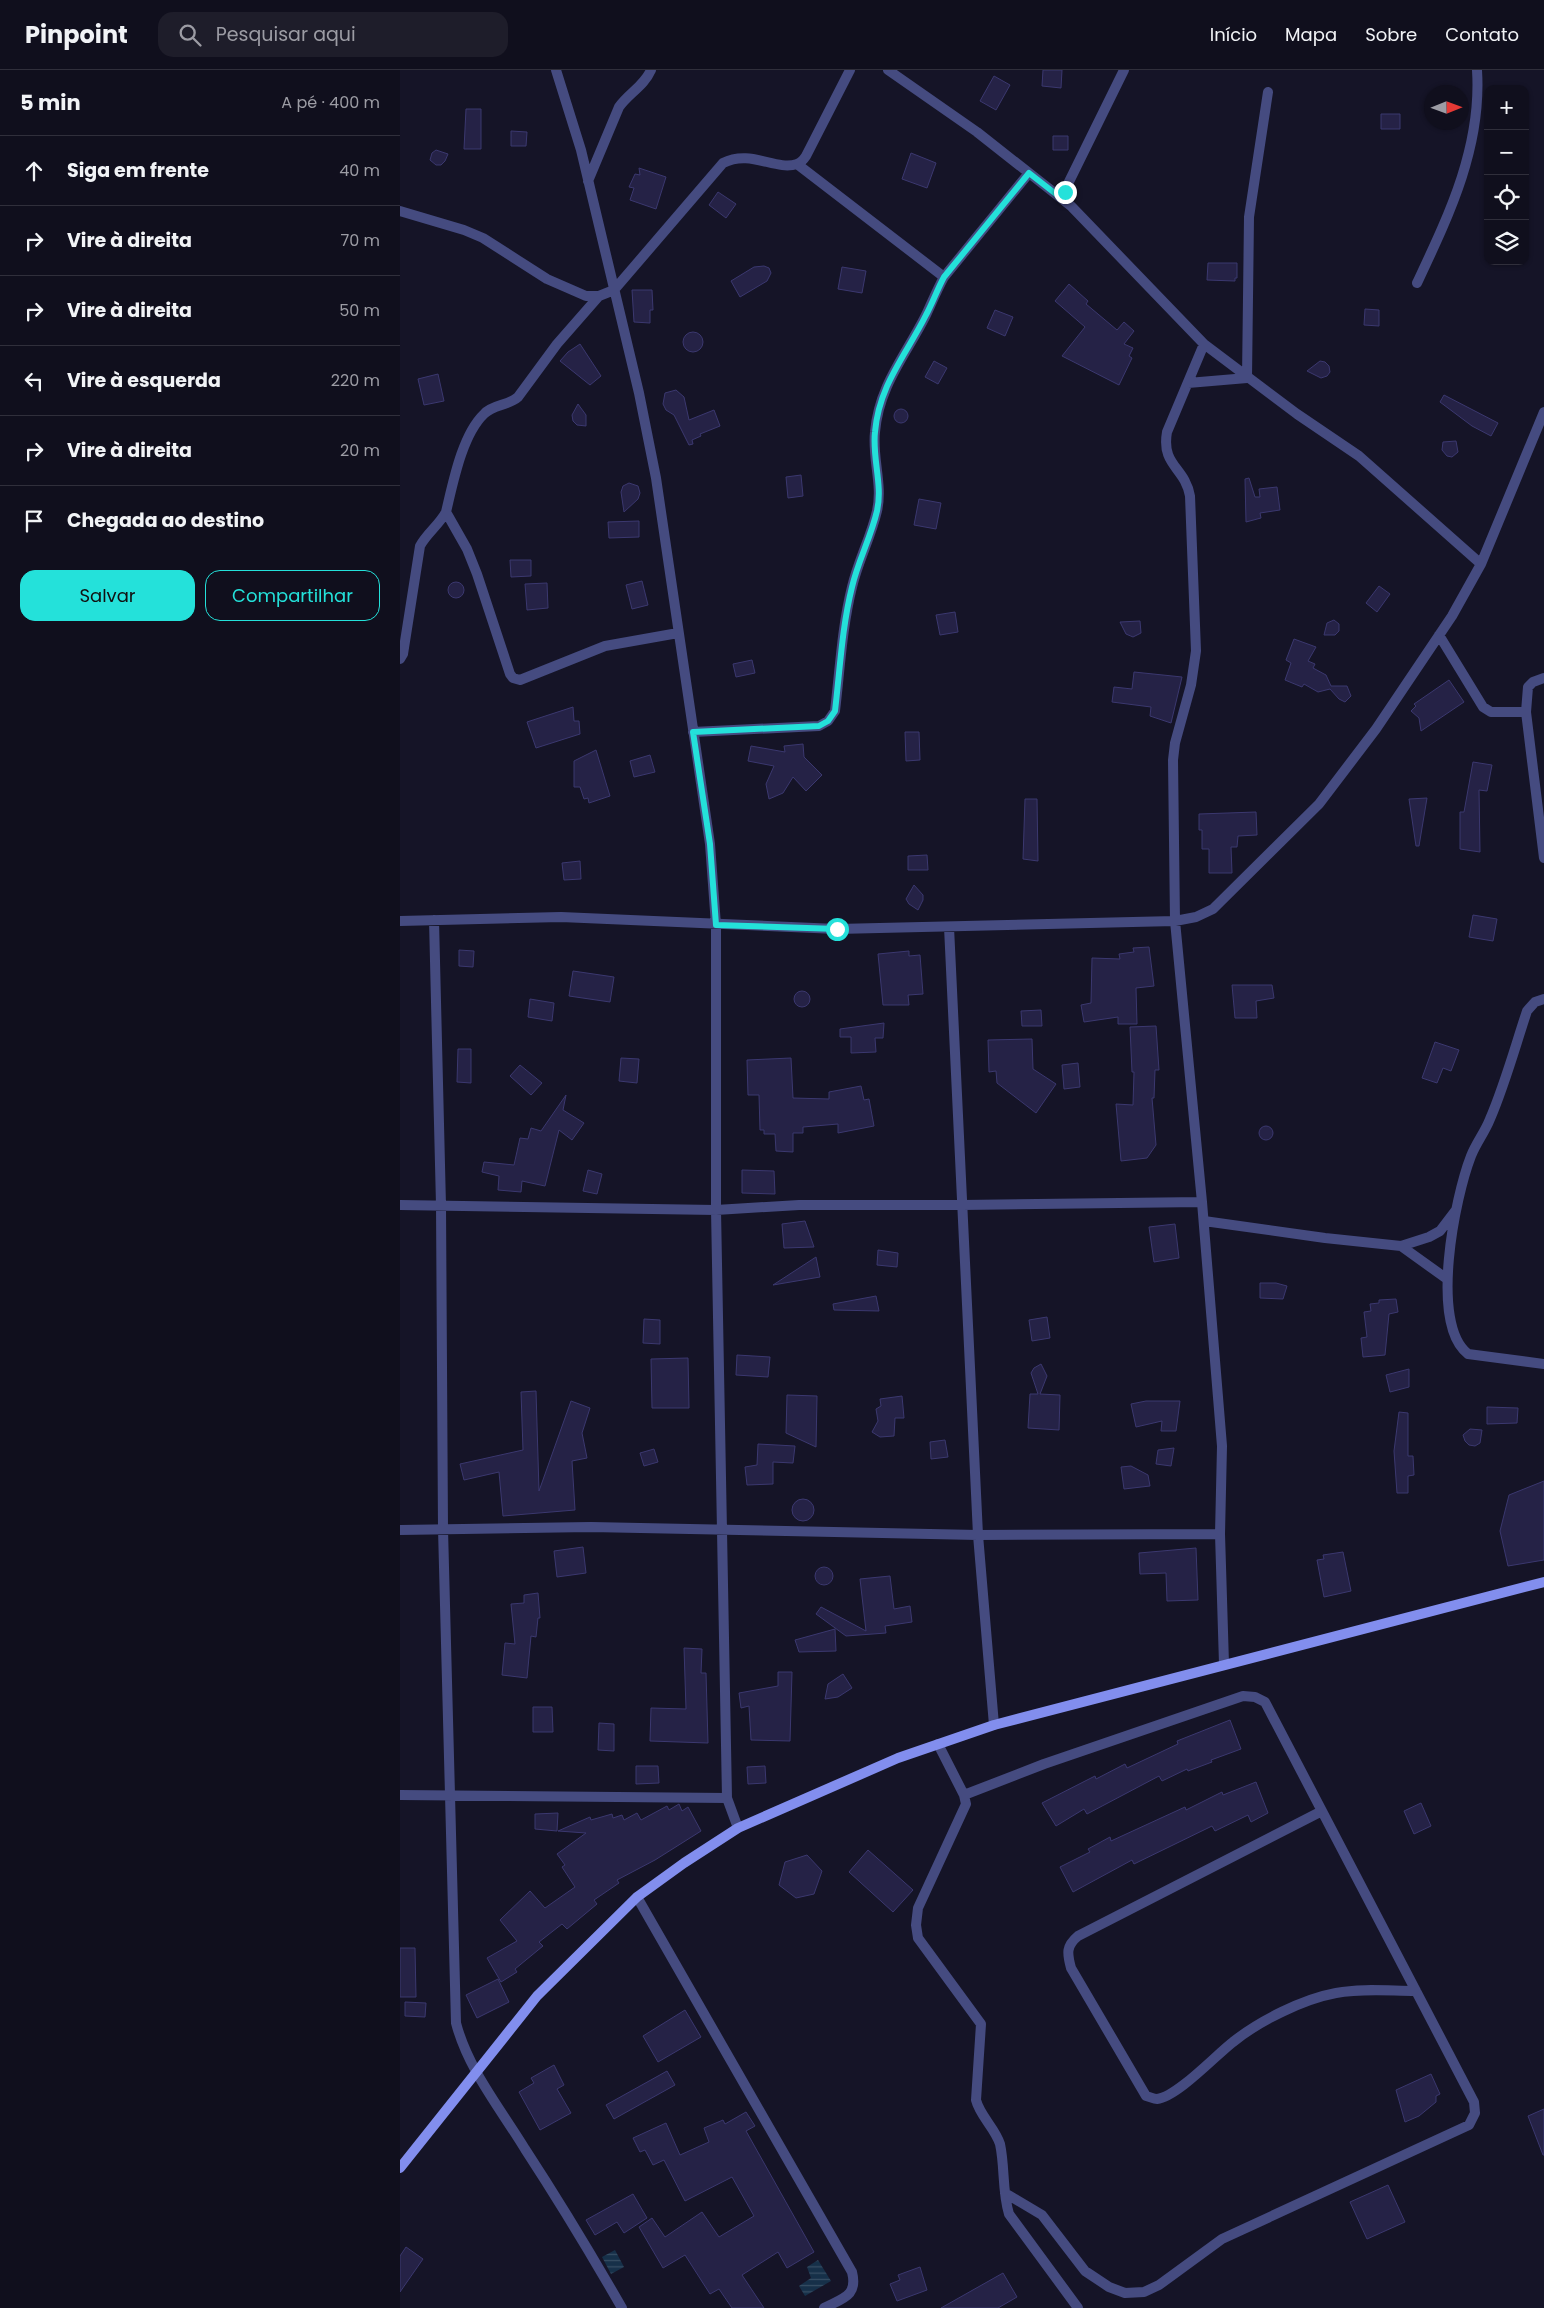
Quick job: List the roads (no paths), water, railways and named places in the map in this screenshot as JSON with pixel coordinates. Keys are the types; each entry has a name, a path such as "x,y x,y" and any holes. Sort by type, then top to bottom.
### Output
{"main road":[{"path":"400,2168 537,1996 637,1898 684,1863 738,1828 898,1758 994,1725 1544,1582"}],"street":[{"path":"556,70 588,181 639,393 656,478 710,844 716,925 716,1210 727,1798 738,1828"},
{"path":"588,181 619,107 626,97 647,79 651,70"},
{"path":"797,164 806,156 850,70"},
{"path":"888,70 977,132 1071,206 1204,344 1246,378 1359,456 1481,564"},
{"path":"1061,198 1124,70"},
{"path":"1417,283 1459,192 1472,138 1478,88 1477,70"},
{"path":"1246,378 1249,218 1268,92"},
{"path":"400,211 483,238 547,279 586,296 599,296 614,290 723,163 742,157 797,164 944,277"},
{"path":"693,732 819,726 828,721 835,711 847,610 852,585 876,512 879,497 874,435 877,414 890,376 926,314 944,277 1029,173"},
{"path":"400,659 403,654 420,546 424,538 441,521 446,512 464,446 483,414 490,409 512,402 518,397 557,344 599,296"},
{"path":"1204,344 1167,432 1165,446 1168,458 1188,487 1196,651 1192,685 1175,743 1173,760 1175,921 1204,1221 1222,1446 1220,1534 1224,1664"},
{"path":"1188,383 1246,378"},
{"path":"400,922 561,917 837,929 949,928 1175,921 1196,917 1213,909 1319,804 1376,729 1439,635 1481,564 1544,412"},
{"path":"446,512 467,549 513,678 520,680 605,646 678,633"},
{"path":"1439,635 1483,707 1491,712 1526,712"},
{"path":"1544,678 1533,682 1528,687 1526,712 1544,858"},
{"path":"434,920 441,1204 443,1529 456,2023 462,2046 477,2073 556,2198 622,2308"},
{"path":"949,928 978,1535 994,1725"},
{"path":"1544,998 1535,1002 1527,1011 1490,1120 1471,1156 1456,1210 1447,1279 1448,1303 1456,1340 1462,1349 1468,1354 1544,1364"},
{"path":"400,1205 441,1204 716,1210 799,1205 1202,1202"},
{"path":"1204,1221 1325,1238 1401,1246 1429,1237 1440,1231 1456,1210"},
{"path":"1401,1246 1447,1279"},
{"path":"400,1530 591,1527 978,1535 1220,1534"},
{"path":"964,1795 1029,1769 1243,1696 1255,1696 1265,1702 1474,2102 1475,2113 1469,2125 1222,2239 1159,2285 1144,2292 1125,2293 1109,2287 1085,2271 1042,2215 1005,2193"},
{"path":"938,1744 964,1795 966,1804 918,1908 916,1925 918,1938 981,2024 976,2100 979,2110 999,2142 1009,2214 1078,2308"},
{"path":"400,1794 727,1798"},
{"path":"1322,1811 1078,1936 1069,1944 1067,1953 1071,1968 1146,2096 1156,2099 1164,2097 1188,2081 1234,2041 1253,2028 1309,2000 1336,1993 1416,1991"},
{"path":"637,1898 852,2272 855,2284 851,2293 824,2308"}],"water":[{"path":"615,2250 624,2267 611,2274 602,2257"},
{"path":"818,2260 831,2281 805,2296 799,2286 811,2278 807,2267"}]}
